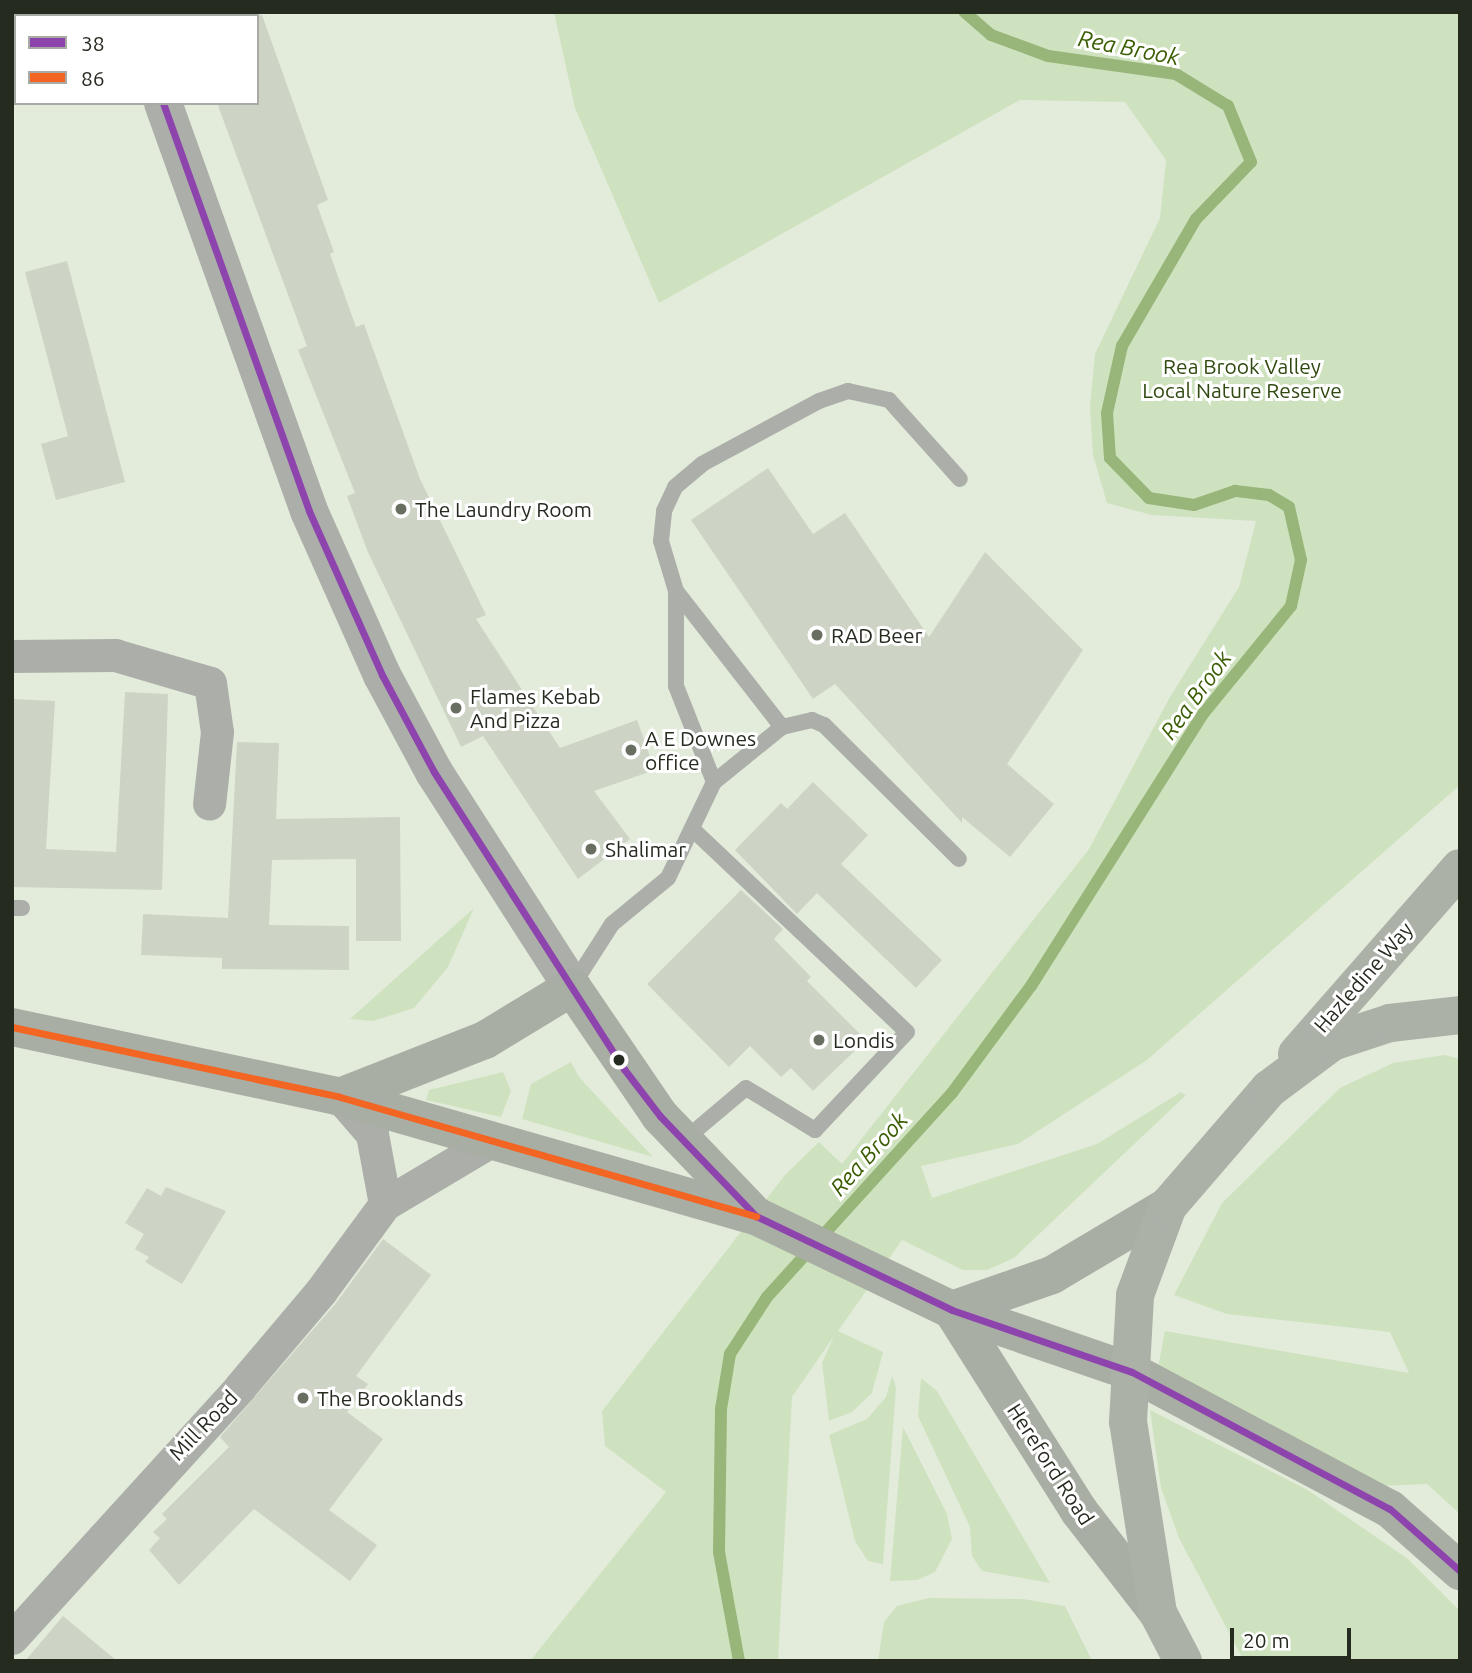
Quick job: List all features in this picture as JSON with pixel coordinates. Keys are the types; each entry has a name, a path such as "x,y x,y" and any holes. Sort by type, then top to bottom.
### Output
{"main road":[{"name":"Hazledine Way","path":"1269,1089 1460,868"},
{"path":"340,1097 485,1041 572,987 624,1069 682,1141 756,1216"},
{"path":"952,1310 1052,1275 1168,1206 1269,1089 1332,1042 1390,1023 1460,1015"},
{"path":"12,1027 340,1097 756,1216 952,1310 1132,1372 1390,1509 1460,1571"},
{"path":"1168,1206 1135,1295 1128,1422 1158,1612 1183,1661"},
{"name":"Hereford Road","path":"952,1310 1079,1511 1158,1612"}],"street":[{"path":"164,105 309,511 382,675 434,772 572,987"},
{"path":"12,656 115,655 210,682 217,732 209,804"},
{"path":"340,1097 372,1134 384,1204"},
{"name":"Mill Road","path":"12,1638 240,1387 321,1292 384,1204 493,1140"}],"lane":[{"path":"714,782 677,686 676,591 661,541 664,511 675,487 702,464 819,401 848,391 870,392 889,400 960,479"},
{"path":"676,591 782,727"},
{"path":"572,987 612,924 668,878 714,782 782,727 812,720 824,724 959,859"},
{"path":"682,1141 746,1088 815,1130 907,1032 692,829"}],"green space":[{"name":"Rea Brook Valley Local Nature Reserve","path":"554,12 1460,12 1460,785 1147,1060 1018,1144 921,1166 932,1198 1097,1144 1181,1092 1186,1095 1014,1258 987,1270 963,1270 902,1240 838,1331 883,1352 872,1393 852,1412 829,1421 822,1363 834,1336 792,1397 778,1661 530,1661 666,1492 605,1446 602,1411 785,1175 819,1142 842,1164 1089,849 1170,697 1239,587 1256,521 1152,515 1107,503 1093,455 1090,407 1095,354 1160,218 1166,160 1125,102 1020,100 659,303 575,108"},
{"path":"474,908 448,967 414,1008 373,1021 350,1019"},
{"path":"1445,1055 1460,1059 1460,1514 1427,1484 1379,1486 1156,1378 1165,1331 1409,1373 1390,1332 1227,1314 1174,1295 1222,1203 1340,1088 1393,1063"},
{"path":"571,1062 579,1077 653,1157 522,1119 531,1084"},
{"path":"503,1072 511,1091 501,1117 426,1100 429,1090"},
{"path":"892,1376 896,1387 883,1564 868,1561 855,1541 829,1435 867,1419 886,1397"},
{"path":"921,1378 937,1391 1050,1583 982,1571 972,1556 970,1527 918,1416"},
{"path":"1150,1410 1306,1489 1408,1559 1460,1611 1460,1661 1244,1661 1179,1538 1161,1488"},
{"path":"903,1427 947,1514 952,1539 935,1572 917,1580 890,1581"},
{"path":"929,1598 1023,1599 1065,1606 1092,1661 878,1661 884,1622 897,1606"}],"building":[{"path":"259,15 262,15 328,200 317,205 334,252 330,254 356,327 364,324 420,479 486,615 476,619 560,748 637,720 655,770 594,791 630,839 578,879 483,736 461,747 367,550 347,496 355,493 298,350 307,346 218,105 259,105"},
{"path":"67,261 125,482 56,500 41,444 68,436 25,272"},
{"path":"768,468 813,534 845,513 929,637 985,552 1083,650 1007,764 1054,804 1010,857 962,817 962,823 835,684 813,699 691,520"},
{"path":"125,692 168,694 162,890 12,887 12,699 55,701 46,849 116,852"},
{"path":"237,742 279,743 276,819 400,817 401,941 356,941 356,859 272,860 269,925 349,926 349,970 222,969 222,958 141,955 143,914 228,918"},
{"path":"813,782 868,835 841,864 942,960 916,988 817,893 797,914 735,850 781,803 787,809"},
{"path":"741,890 783,929 774,939 811,977 807,981 866,1040 813,1091 791,1068 781,1077 750,1046 729,1067 647,984"},
{"path":"166,1187 226,1211 182,1284 145,1262 149,1257 135,1249 144,1234 125,1223 147,1188 161,1196"},
{"name":"The Brooklands","path":"383,1239 431,1275 356,1376 368,1384 347,1412 383,1439 329,1510 377,1545 350,1581 254,1509 179,1585 149,1550 160,1538 153,1532 167,1519 162,1514 229,1447 220,1437 336,1303"},
{"path":"63,1616 117,1661 25,1661"}],"waterway":[{"name":"Rea Brook","path":"739,1661 719,1552 721,1409 730,1354 767,1297 952,1093 1031,986 1203,714 1291,606 1301,560 1289,507 1269,495 1235,491 1194,505 1149,498 1110,458 1107,413 1122,346 1196,219 1251,162 1228,106 1176,74 1048,56 991,35 965,12"}],"transit line":[{"name":"38","path":"164,105 309,511 382,675 434,772 624,1069 660,1116 756,1216 952,1310 1132,1372 1390,1509 1460,1571"},
{"name":"86","path":"12,1027 340,1097 756,1216"}],"place":[{"name":"The Laundry Room","path":"401,509"},
{"name":"RAD Beer","path":"817,635"},
{"name":"Flames Kebab And Pizza","path":"456,708"},
{"name":"A E Downes office","path":"631,750"},
{"name":"Shalimar","path":"591,849"},
{"name":"Londis","path":"819,1040"},
{"name":"The Brooklands","path":"303,1398"}]}
